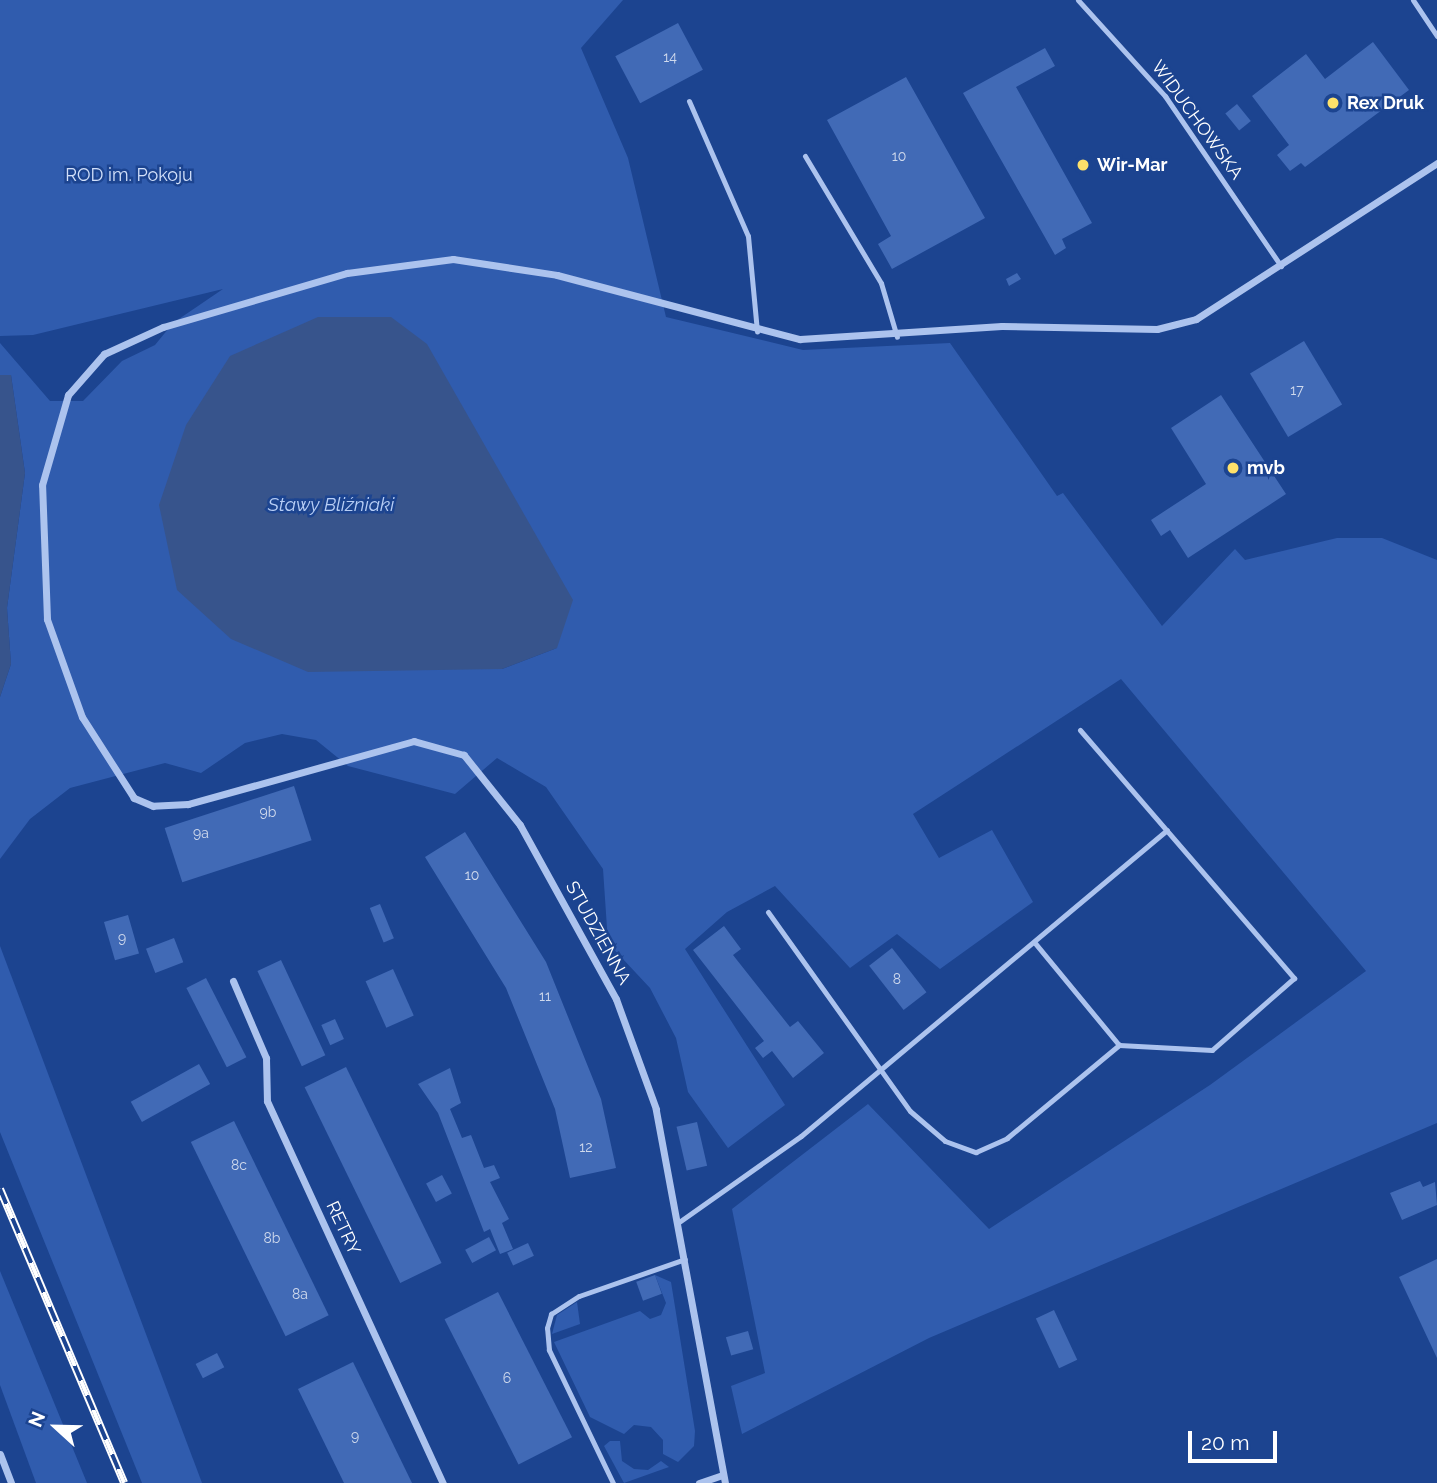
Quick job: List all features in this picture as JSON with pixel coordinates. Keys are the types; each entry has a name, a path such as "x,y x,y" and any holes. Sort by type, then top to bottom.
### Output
{"street":[{"path":"757,332 832,341 1002,326 1157,329 1196,320 1437,163"},
{"name":"STUDZIENNA","path":"724,1479 687,1258 656,1109 616,999 520,825 464,755 438,745 395,741 188,804 153,806 134,799 68,687 41,580 47,455 68,395 104,354 163,327 346,273 453,259 557,275 757,332"},
{"name":"RETRY","path":"233,981 266,1058 267,1101 443,1483"},
{"path":"0,1454 11,1483"},
{"path":"699,1483 724,1479"}],"lane":[{"name":"WIDUCHOWSKA","path":"1078,0 1165,96 1281,266"},
{"path":"1413,0 1437,36"},
{"path":"689,101 748,236 757,332"},
{"path":"804,156 881,283 897,337"},
{"path":"768,912 883,1068 910,1111 945,1141 976,1152 1007,1139 1119,1045 1212,1050 1294,978 1080,730"},
{"path":"679,1222 883,1068 1167,830"},
{"path":"1035,943 1119,1045"},
{"path":"613,1483 549,1350 551,1314 579,1296 687,1258"}],"green space":[{"name":"ROD im. Pokoju","path":"0,0 623,0 581,48 628,158 666,317 803,350 950,343 1057,496 1063,493 1162,626 1235,549 1245,560 1337,538 1382,538 1437,560 1437,1123 929,1338 742,1434 731,1386 765,1373 732,1209 868,1104 989,1229 1210,1085 1366,971 1121,679 913,814 939,858 992,830 1033,902 940,969 897,934 850,968 775,886 727,912 685,949 785,1105 728,1148 688,1092 676,1038 650,988 608,943 603,869 546,787 497,758 455,794 348,766 316,740 282,734 245,743 201,773 165,763 70,788 30,819 0,859 0,697 11,664 7,608 25,473 11,375 0,375 0,343 50,401 83,401 122,361 155,345 173,323 223,289 33,335 0,336","holes":["557,648 502,669 454,668"]},
{"path":"0,946 202,1483 142,1483 0,1132"},
{"path":"0,1271 87,1483 36,1483 0,1385"},
{"path":"655,1275 671,1282 695,1431 694,1446 678,1462 663,1454 663,1440 651,1427 634,1425 624,1434 590,1417 554,1342 640,1311 650,1319 661,1315 666,1303"},
{"path":"577,1302 580,1324 552,1334 557,1315"},
{"path":"610,1441 620,1441 622,1461 634,1469 648,1470 661,1461 669,1467 624,1483 604,1446"}],"water":[{"name":"Stawy Bliźniaki","path":"318,317 391,317 427,344 573,600 557,648 502,669 308,672 231,639 177,590 159,505 186,425 230,356"},
{"path":"0,375 11,375 25,473 7,608 11,664 0,697"}],"building":[{"path":"678,23 703,70 640,103 615,56"},
{"path":"1373,42 1409,90 1305,167 1301,163 1290,171 1277,155 1289,145 1252,96 1306,54 1325,79"},
{"path":"1045,48 1055,66 1016,87 1092,223 1062,239 1066,248 1055,255 963,93"},
{"path":"906,77 985,218 892,269 878,244 891,236 827,120"},
{"path":"1237,104 1251,121 1239,131 1225,113"},
{"path":"1017,273 1021,279 1009,286 1006,279"},
{"path":"1304,341 1342,404 1288,437 1250,373"},
{"name":"mvb","path":"1221,395 1286,494 1188,558 1170,530 1161,536 1151,520 1206,484 1171,428"},
{"path":"294,786 312,840 182,882 165,828"},
{"path":"465,832 546,962 601,1099 616,1168 570,1178 555,1109 506,988 425,857"},
{"path":"380,904 394,938 384,942 370,908"},
{"path":"128,915 139,953 115,960 104,922"},
{"path":"724,926 741,949 733,955 790,1027 798,1021 824,1053 793,1078 772,1051 763,1058 755,1048 764,1041 693,950"},
{"path":"174,938 183,962 155,973 146,949"},
{"path":"892,948 926,992 904,1010 869,966"},
{"path":"281,960 325,1055 302,1066 257,971"},
{"path":"393,969 414,1016 386,1028 366,981"},
{"path":"206,978 246,1057 227,1067 186,988"},
{"path":"335,1019 344,1039 330,1045 321,1025"},
{"path":"199,1064 210,1084 142,1122 131,1102"},
{"path":"346,1067 442,1263 400,1283 305,1087"},
{"path":"450,1068 461,1103 450,1109 462,1138 471,1135 484,1168 494,1165 500,1178 490,1182 509,1219 502,1223 513,1249 500,1254 490,1229 484,1232 438,1113 418,1084"},
{"path":"234,1121 329,1315 286,1336 191,1142"},
{"path":"697,1122 707,1166 687,1171 677,1127"},
{"path":"442,1175 452,1194 436,1202 426,1183"},
{"path":"1420,1181 1423,1187 1435,1182 1437,1205 1402,1220 1390,1193"},
{"path":"489,1237 496,1250 472,1263 465,1250"},
{"path":"528,1243 534,1256 513,1265 507,1253"},
{"path":"1437,1259 1437,1358 1399,1277"},
{"path":"655,1275 662,1294 643,1301 636,1282"},
{"path":"498,1292 572,1437 519,1464 445,1319"},
{"path":"1054,1310 1077,1360 1059,1368 1036,1318"},
{"path":"748,1331 753,1349 731,1356 726,1337"},
{"path":"217,1353 224,1367 203,1378 196,1364"},
{"path":"353,1362 412,1483 344,1483 298,1389"}],"railway":[{"path":"0,1189 124,1483"}],"place":[{"name":"Rex Druk","path":"1333,103"},
{"name":"Wir-Mar","path":"1083,165"},
{"name":"mvb","path":"1233,468"}]}
